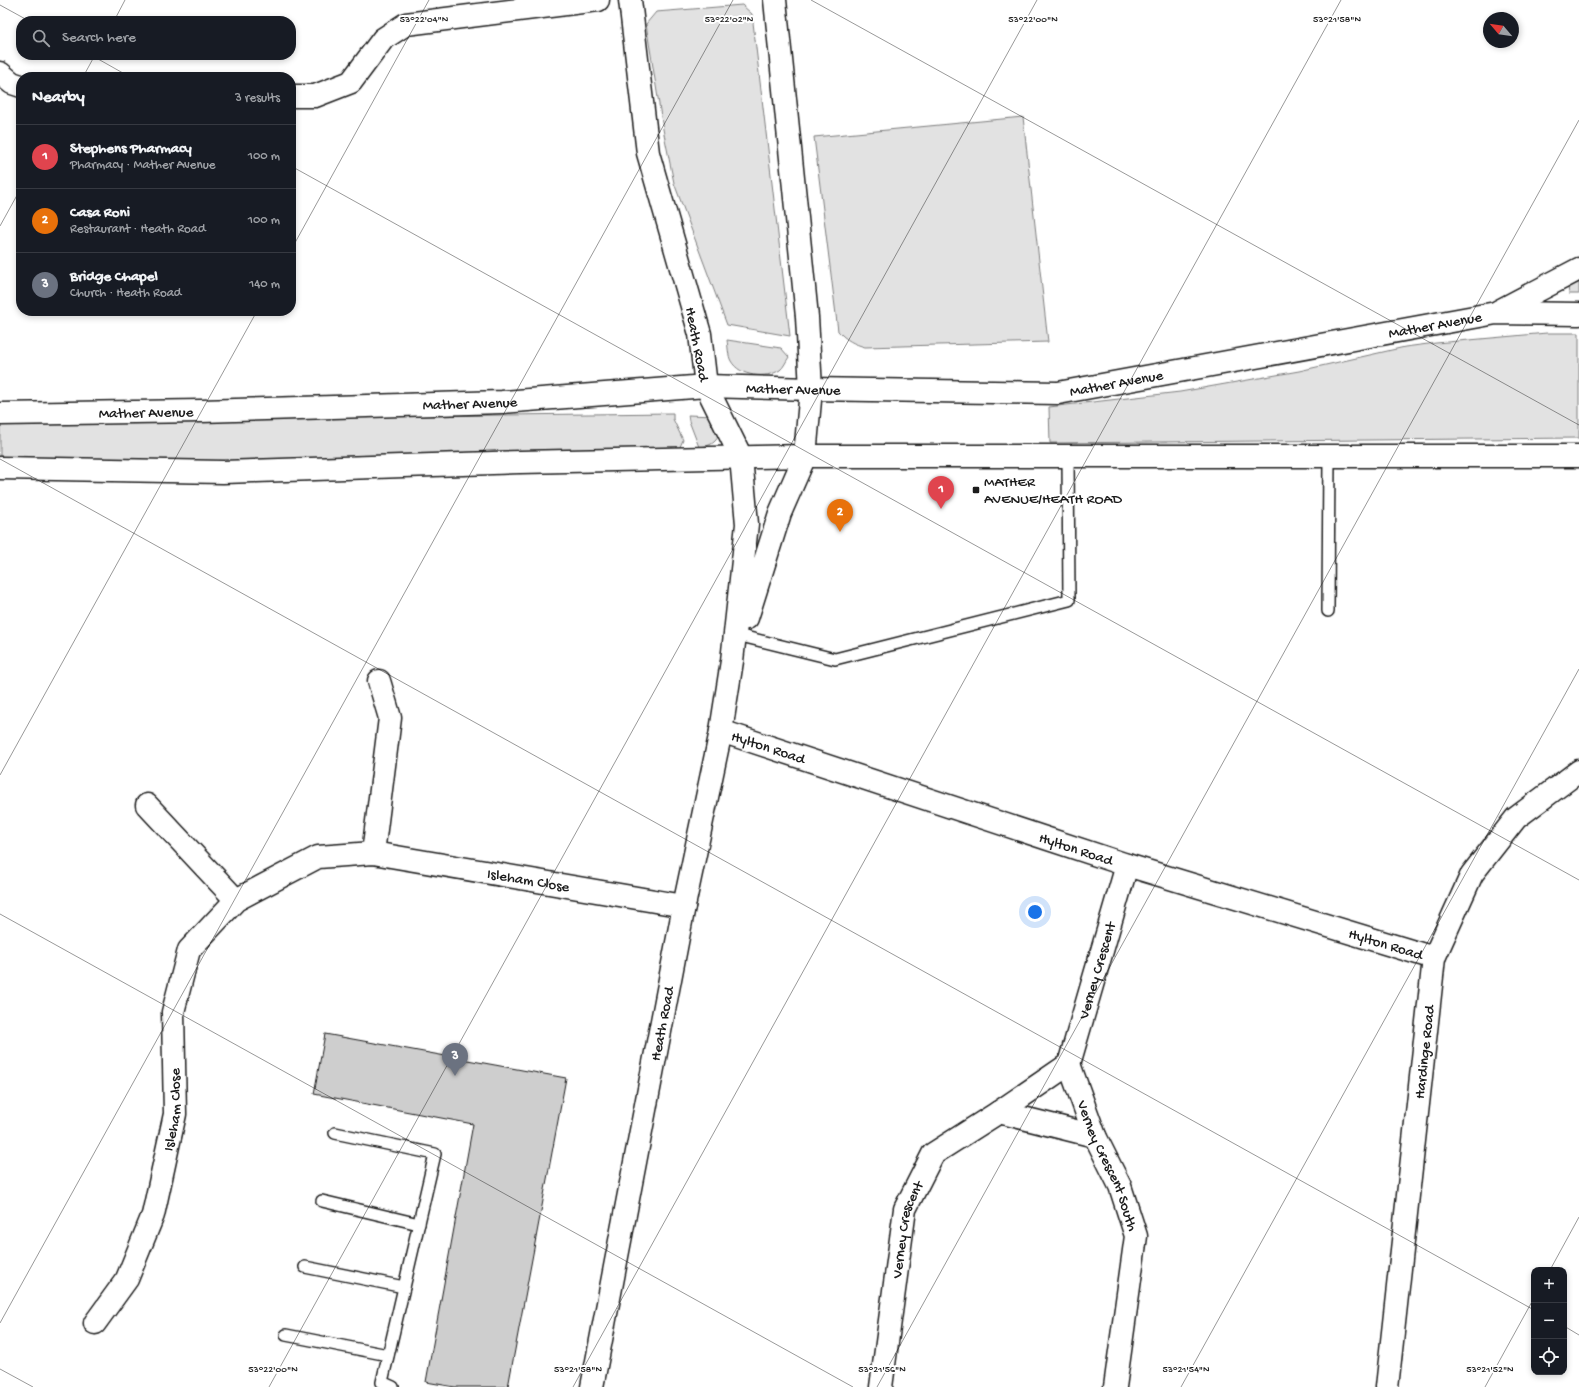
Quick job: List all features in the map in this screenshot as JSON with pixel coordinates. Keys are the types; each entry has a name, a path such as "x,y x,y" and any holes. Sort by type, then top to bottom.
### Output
{"street":[{"path":"296,96 315,96 351,82 383,39 406,24 598,0"},
{"name":"Heath Road","path":"592,1387 684,906 721,731 732,661 747,524 741,457 706,386 700,334 648,153 630,0"},
{"name":"Heath Road","path":"732,661 780,513 805,456 811,389 806,309 775,0"},
{"path":"0,73 12,83 16,84"},
{"path":"1496,312 1579,269"},
{"name":"Mather Avenue","path":"0,414 201,411 502,402 706,386 1058,393 1496,312 1579,314"},
{"path":"0,468 223,472 520,462 805,456 1579,456"},
{"path":"373,853 390,718 379,681"},
{"name":"Hylton Road","path":"721,731 1127,866 1434,958"},
{"name":"Hardinge Road","path":"1387,1387 1434,958 1472,874 1491,849 1516,818 1579,771"},
{"path":"147,805 236,900"},
{"name":"Isleham Close","path":"95,1323 128,1279 153,1215 175,1114 173,1012 189,950 236,900 318,857 373,853 684,906"},
{"name":"Verney Crescent","path":"881,1387 905,1209 933,1154 999,1112 1069,1064 1127,866"},
{"name":"Verney Crescent South","path":"1069,1064 1095,1136 1120,1186 1136,1236 1115,1387"},
{"path":"999,1112 1095,1136"}],"lane":[{"path":"741,636 836,659 1068,600 1068,456"},
{"path":"1328,611 1329,456"},
{"path":"334,1132 435,1154 382,1382 393,1387"},
{"path":"322,1201 419,1224"},
{"path":"305,1267 404,1287"},
{"path":"286,1335 388,1355"}],"shaded area":[{"path":"742,5 752,14 790,336 727,325 674,183 663,129 646,24 656,12"},
{"path":"1023,117 1048,342 865,347 844,337 838,331 814,137"},
{"path":"1579,282 1579,294 1569,294 1568,287"},
{"path":"1547,333 1579,333 1579,438 1050,443 1049,407 1180,392 1299,371 1405,347"},
{"path":"727,340 781,348 789,357 780,370 768,375 754,375 740,370 731,361"},
{"path":"673,413 673,419 683,440 679,449 137,464 0,462 0,421"},
{"path":"688,415 714,416 721,431 713,443 707,446 699,447"}],"building":[{"path":"325,1034 566,1078 508,1387 455,1387 426,1382 473,1124 314,1094"}],"place":[{"name":"MATHER AVENUE/HEATH ROAD","path":"976,490"},
{"name":"Stephens Pharmacy","path":"941,509"},
{"name":"Casa Roni","path":"840,532"},
{"name":"Bridge Chapel","path":"455,1076"}]}
